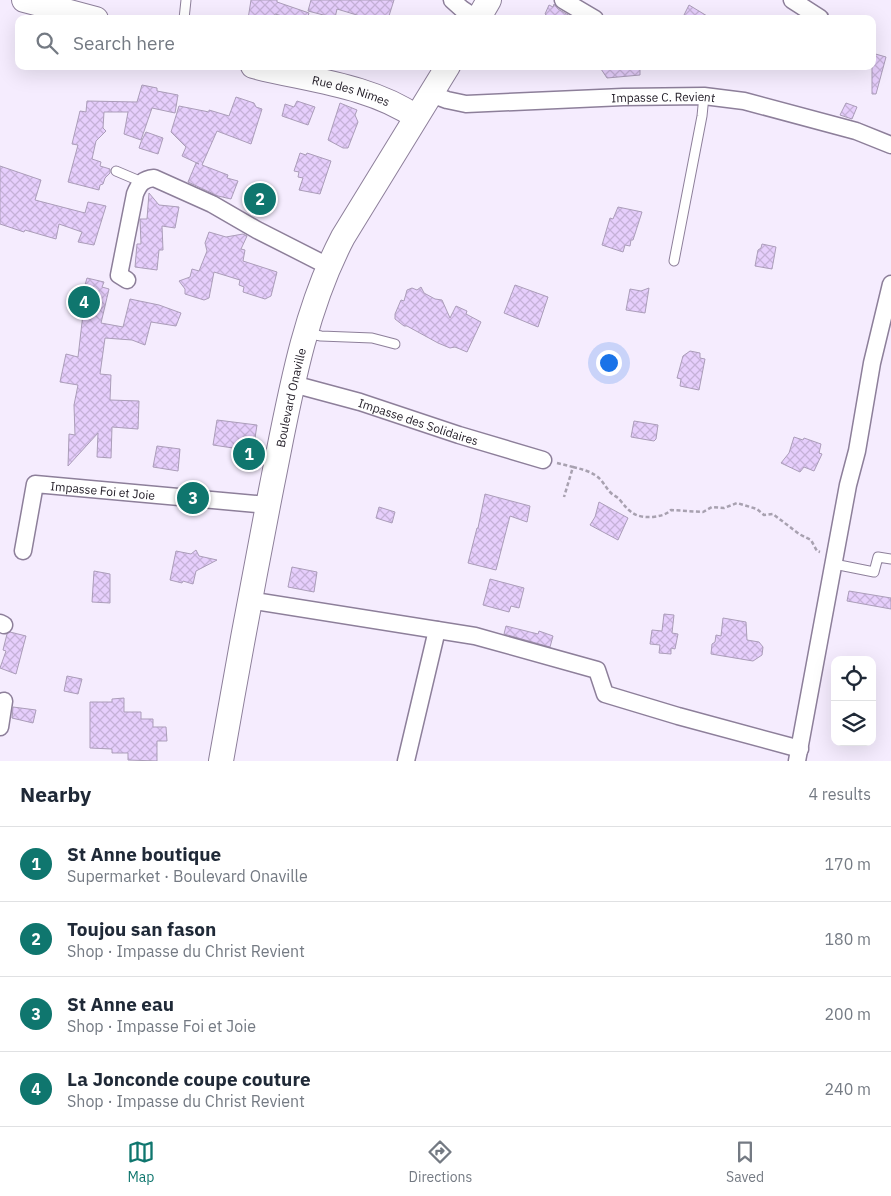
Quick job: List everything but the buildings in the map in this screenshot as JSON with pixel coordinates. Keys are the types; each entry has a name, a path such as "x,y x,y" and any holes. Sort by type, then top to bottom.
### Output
{"street":[{"path":"24,0 81,15"},
{"path":"452,0 472,15"},
{"path":"481,15 490,0"},
{"path":"563,0 588,15"},
{"path":"792,0 815,15"},
{"name":"Rue des Nimes","path":"271,70 383,99 402,107 416,117"},
{"name":"Boulevard Onaville","path":"221,761 249,600 268,505 293,384 316,298 328,266 343,237 446,70"},
{"name":"Impasse C. Revient","path":"431,94 466,104 623,97 704,96 744,101 856,131 891,146"},
{"path":"127,280 119,275 134,194 138,185 146,179 154,178 212,204 257,230 328,266"},
{"path":"249,600 475,636 597,670 605,694 799,755 872,363 891,284"},
{"name":"Impasse des Solidaires","path":"293,384 360,402 459,435 544,460"},
{"name":"Impasse Foi et Joie","path":"22,551 35,484 268,505"},
{"path":"406,761 437,630"},
{"path":"0,727 4,701"}],"lane":[{"path":"184,15 186,0"},
{"path":"674,261 702,116 704,96"},
{"path":"116,171 142,182"},
{"path":"306,333 321,336 372,338 395,344"},
{"path":"835,560 874,572 878,557 891,559"}],"path":[{"path":"544,460 595,475 612,494 619,498 626,509 637,516 655,517 666,514 671,510 703,512 712,507 724,508 736,503 757,509 764,515 773,514 799,534 811,540 817,551 835,560"},
{"path":"564,497 573,468"}],"place":[{"name":"Toujou san fason","path":"260,199"},
{"name":"La Jonconde coupe couture","path":"84,302"},
{"name":"St Anne boutique","path":"249,454"},
{"name":"St Anne eau","path":"193,498"}]}
